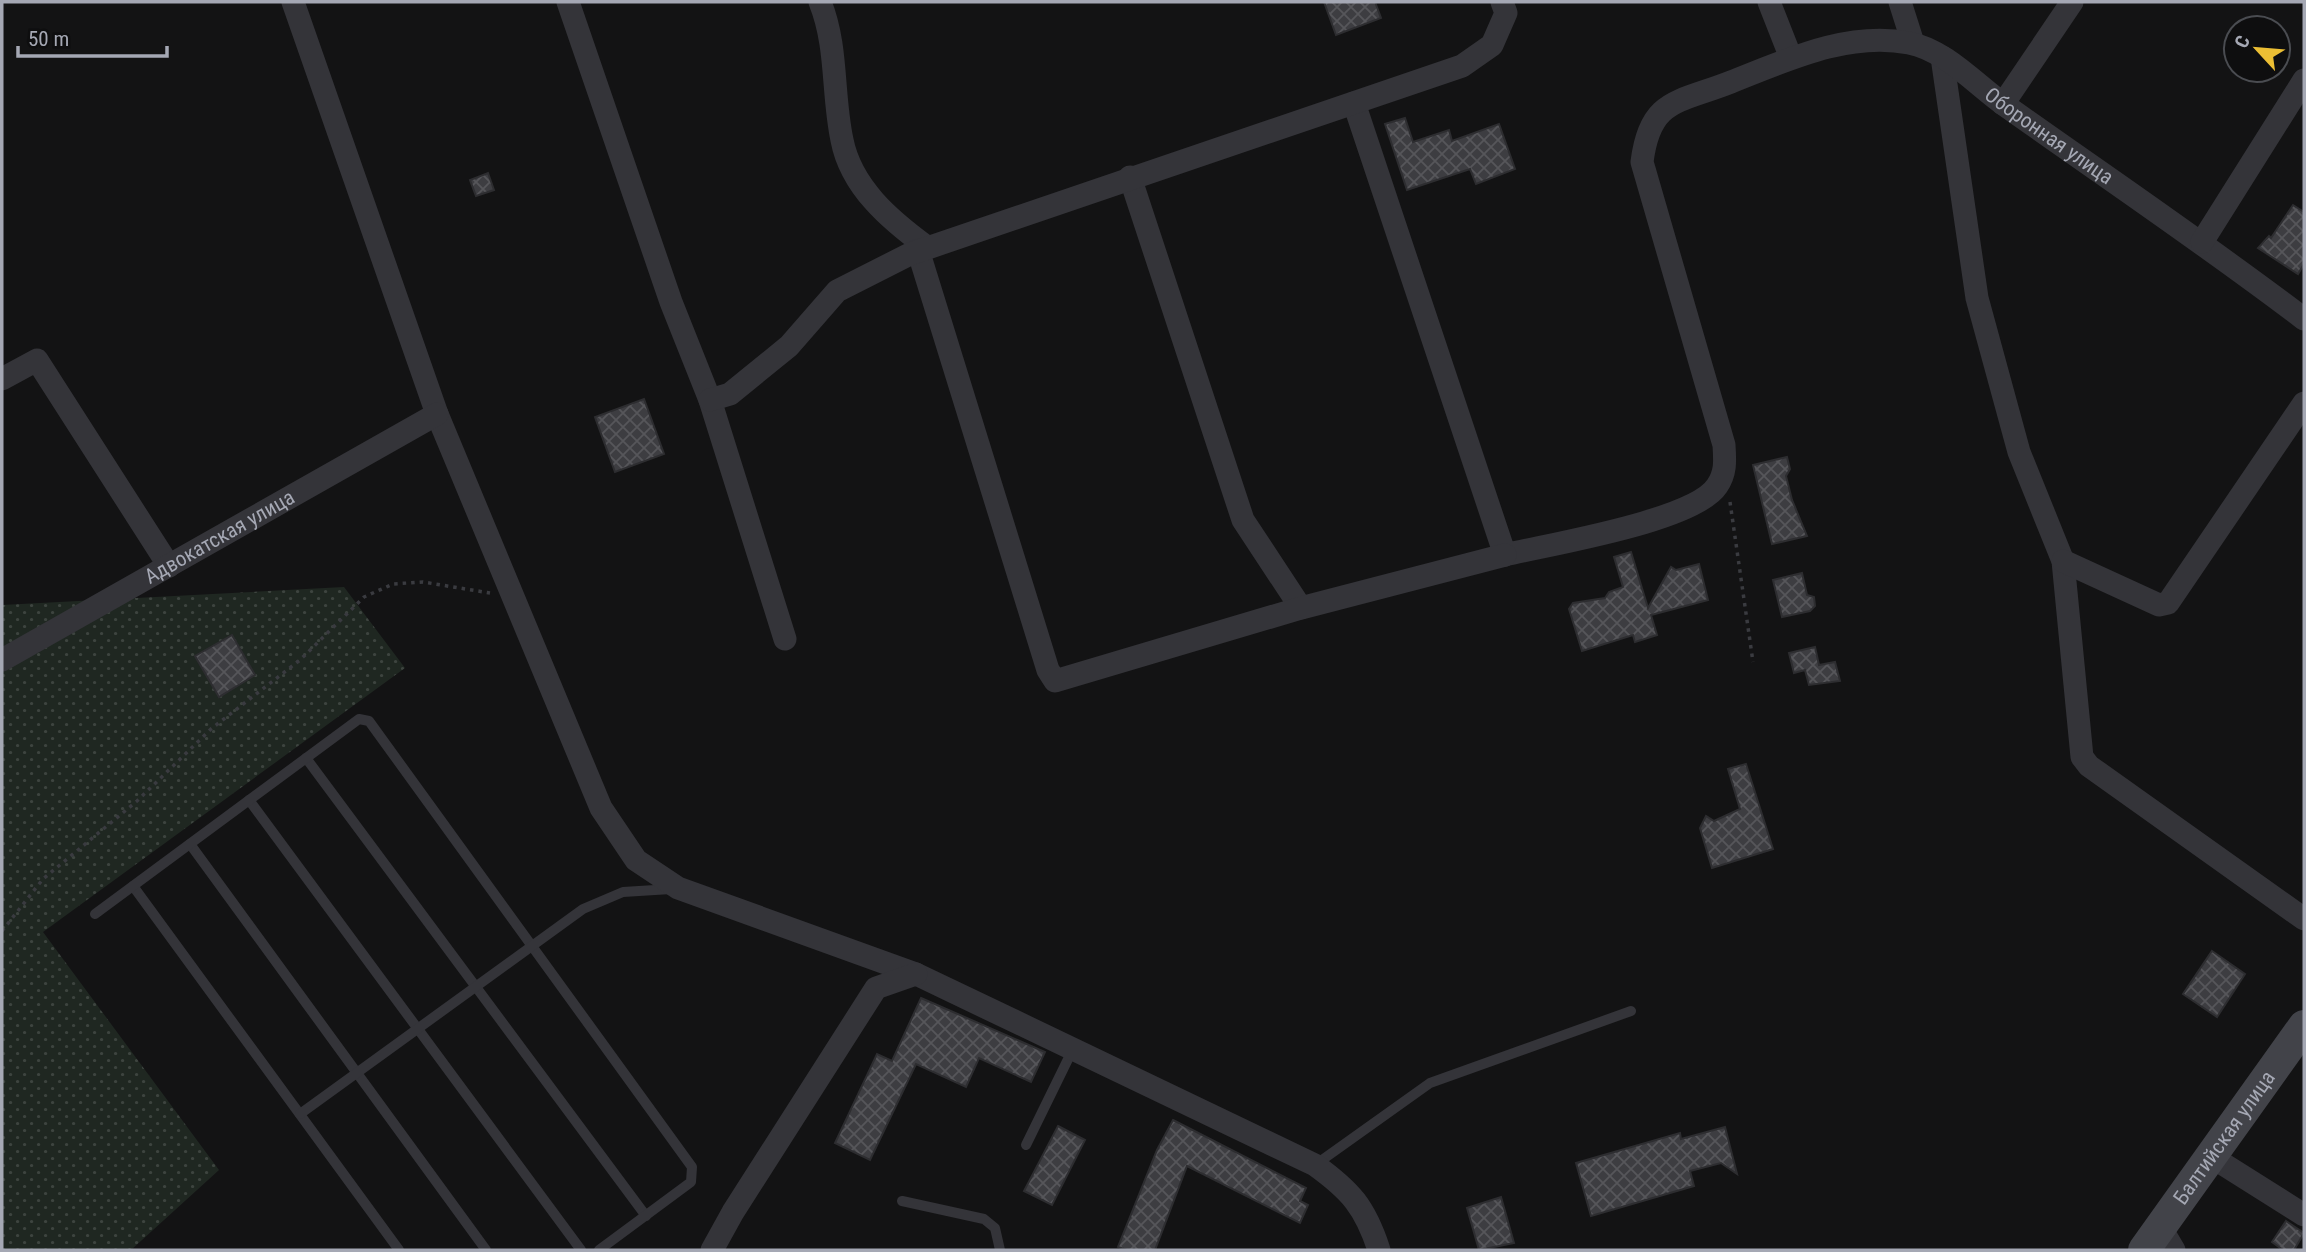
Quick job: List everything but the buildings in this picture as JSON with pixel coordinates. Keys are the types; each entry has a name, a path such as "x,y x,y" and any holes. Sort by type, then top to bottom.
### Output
{"main road":[{"name":"Балтийская улица","path":"2160,1243 2212,1157 2304,1026"}],"street":[{"path":"293,2 437,414 601,808 636,860 678,888 916,974 1315,1165 1349,1191 1379,1250"},
{"path":"568,2 671,302 710,400 785,639"},
{"path":"820,2 828,23 834,53 842,141 852,168 885,215 922,249 1048,670 1055,681 1301,608 1678,513 1716,488 1725,469"},
{"path":"710,400 730,394 789,346 836,290 922,249 1462,66 1493,45 1506,13 1502,2"},
{"path":"1769,2 1791,58"},
{"path":"1900,2 1913,43"},
{"path":"2003,104 2071,2"},
{"name":"Оборонная улица","path":"1725,469 1724,445 1642,162 1646,133 1661,109 1791,58 1846,43 1879,38 1913,43 1942,57 2003,104 2203,242 2304,319"},
{"path":"1942,57 1977,298 2019,453 2063,561 2082,757 2090,766 2304,919"},
{"path":"2203,242 2304,80"},
{"path":"1354,103 1505,555"},
{"path":"1130,177 1243,520 1301,608"},
{"path":"2,380 37,360 169,566"},
{"path":"2063,561 2159,604 2168,603 2304,404"},
{"name":"Адвокатская улица","path":"2,660 437,414"},
{"path":"712,1250 733,1212 876,988 916,974"},
{"path":"2212,1157 2304,1216"}],"lane":[{"path":"95,914 359,719 369,721 692,1167 691,1182 599,1250"},
{"path":"306,758 646,1216"},
{"path":"249,800 581,1250"},
{"path":"190,844 486,1250"},
{"path":"133,886 400,1250"},
{"path":"300,1114 583,909 623,892 678,888"},
{"path":"1315,1165 1430,1083 1631,1011"},
{"path":"1026,1145 1073,1049"},
{"path":"902,1200 984,1219 995,1228 1000,1250"}],"path":[{"path":"1725,469 1752,662"},
{"path":"2,931 43,879 137,801 211,729 300,660 364,597 393,584 423,582 483,593 511,592"}],"shaded area":[{"path":"344,587 405,668 43,932 219,1170 131,1250 2,1250 2,605"}]}
